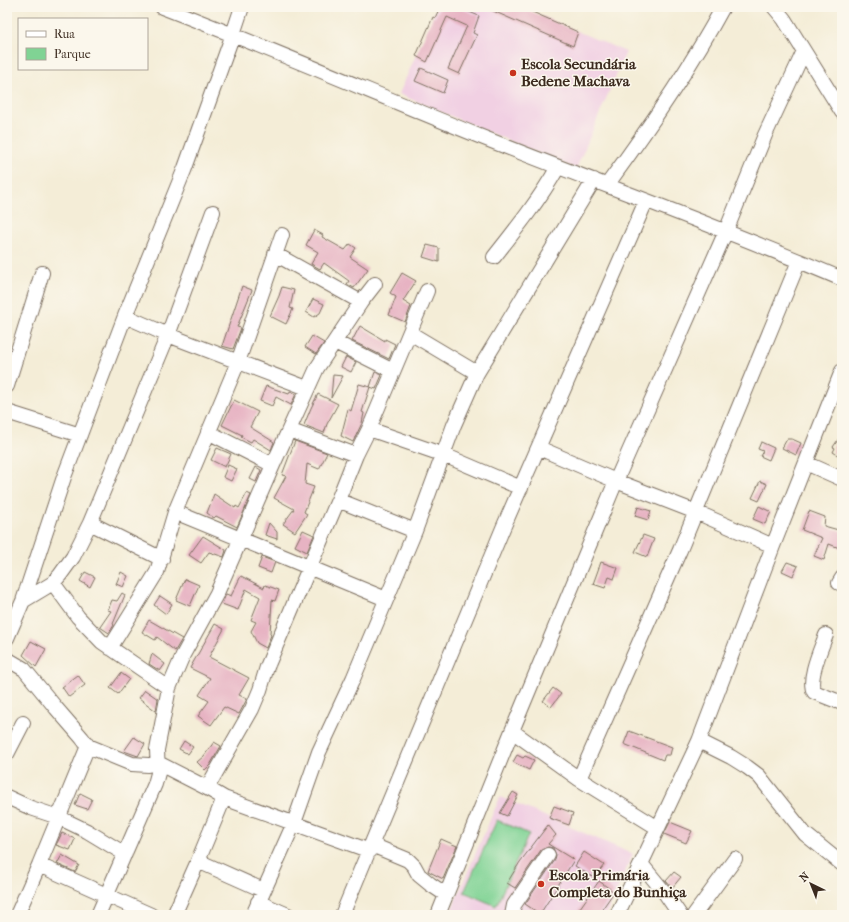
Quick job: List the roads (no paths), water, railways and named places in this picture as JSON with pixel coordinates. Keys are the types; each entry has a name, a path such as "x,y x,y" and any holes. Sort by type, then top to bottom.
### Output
{"street":[{"path":"162,7 233,34 479,136 726,231 842,279"},
{"path":"7,638 23,601 64,477 125,316 185,168 242,7"},
{"path":"258,902 294,823 319,752 353,679 415,531 454,425 478,373 527,277 600,182 646,132 688,69 723,7"},
{"path":"774,7 784,19 841,108"},
{"path":"438,915 445,894 616,481 726,231 765,135 804,51"},
{"path":"494,257 524,220 558,166"},
{"path":"342,915 503,528 646,201"},
{"path":"23,601 53,583 73,557 90,523 168,335 213,212"},
{"path":"110,648 157,572 175,512 238,362 282,235"},
{"path":"275,254 360,302"},
{"path":"580,779 696,512 799,261"},
{"path":"7,386 42,273"},
{"path":"98,915 155,784 158,773 157,750 168,688 217,593 273,464 317,368 360,302 375,284"},
{"path":"207,788 252,710 267,667 356,455 369,430 428,291"},
{"path":"125,316 168,335 307,388"},
{"path":"410,333 478,373"},
{"path":"335,342 393,371"},
{"path":"617,915 642,865 699,741 773,546 842,371"},
{"path":"7,412 80,435"},
{"path":"289,430 356,455"},
{"path":"369,430 444,455 521,488"},
{"path":"208,432 273,464"},
{"path":"539,448 616,481 696,512 773,546"},
{"path":"806,463 842,479"},
{"path":"338,500 415,531"},
{"path":"175,512 386,599"},
{"path":"90,523 162,559"},
{"path":"53,583 78,617 102,642 168,688"},
{"path":"826,635 812,679 811,688 814,692 842,703"},
{"path":"7,659 24,669 88,746 132,764 148,765 158,763 224,798 294,823 408,860 414,866 419,875 445,894"},
{"path":"7,754 23,723"},
{"path":"512,731 580,779 658,828"},
{"path":"699,741 731,757 753,771 805,834 842,864"},
{"path":"17,915 88,746"},
{"path":"7,797 31,808 58,817 87,831 125,854"},
{"path":"174,915 224,798"},
{"path":"512,915 514,905 548,855"},
{"path":"694,915 735,859"},
{"path":"198,861 258,902 288,915"},
{"path":"39,865 151,915"},
{"path":"642,865 665,893 680,915"}],"place":[{"name":"Escola Secundária Bedene Machava","path":"513,73"},
{"name":"Escola Primária Completa do Bunhiça","path":"541,884"}]}
